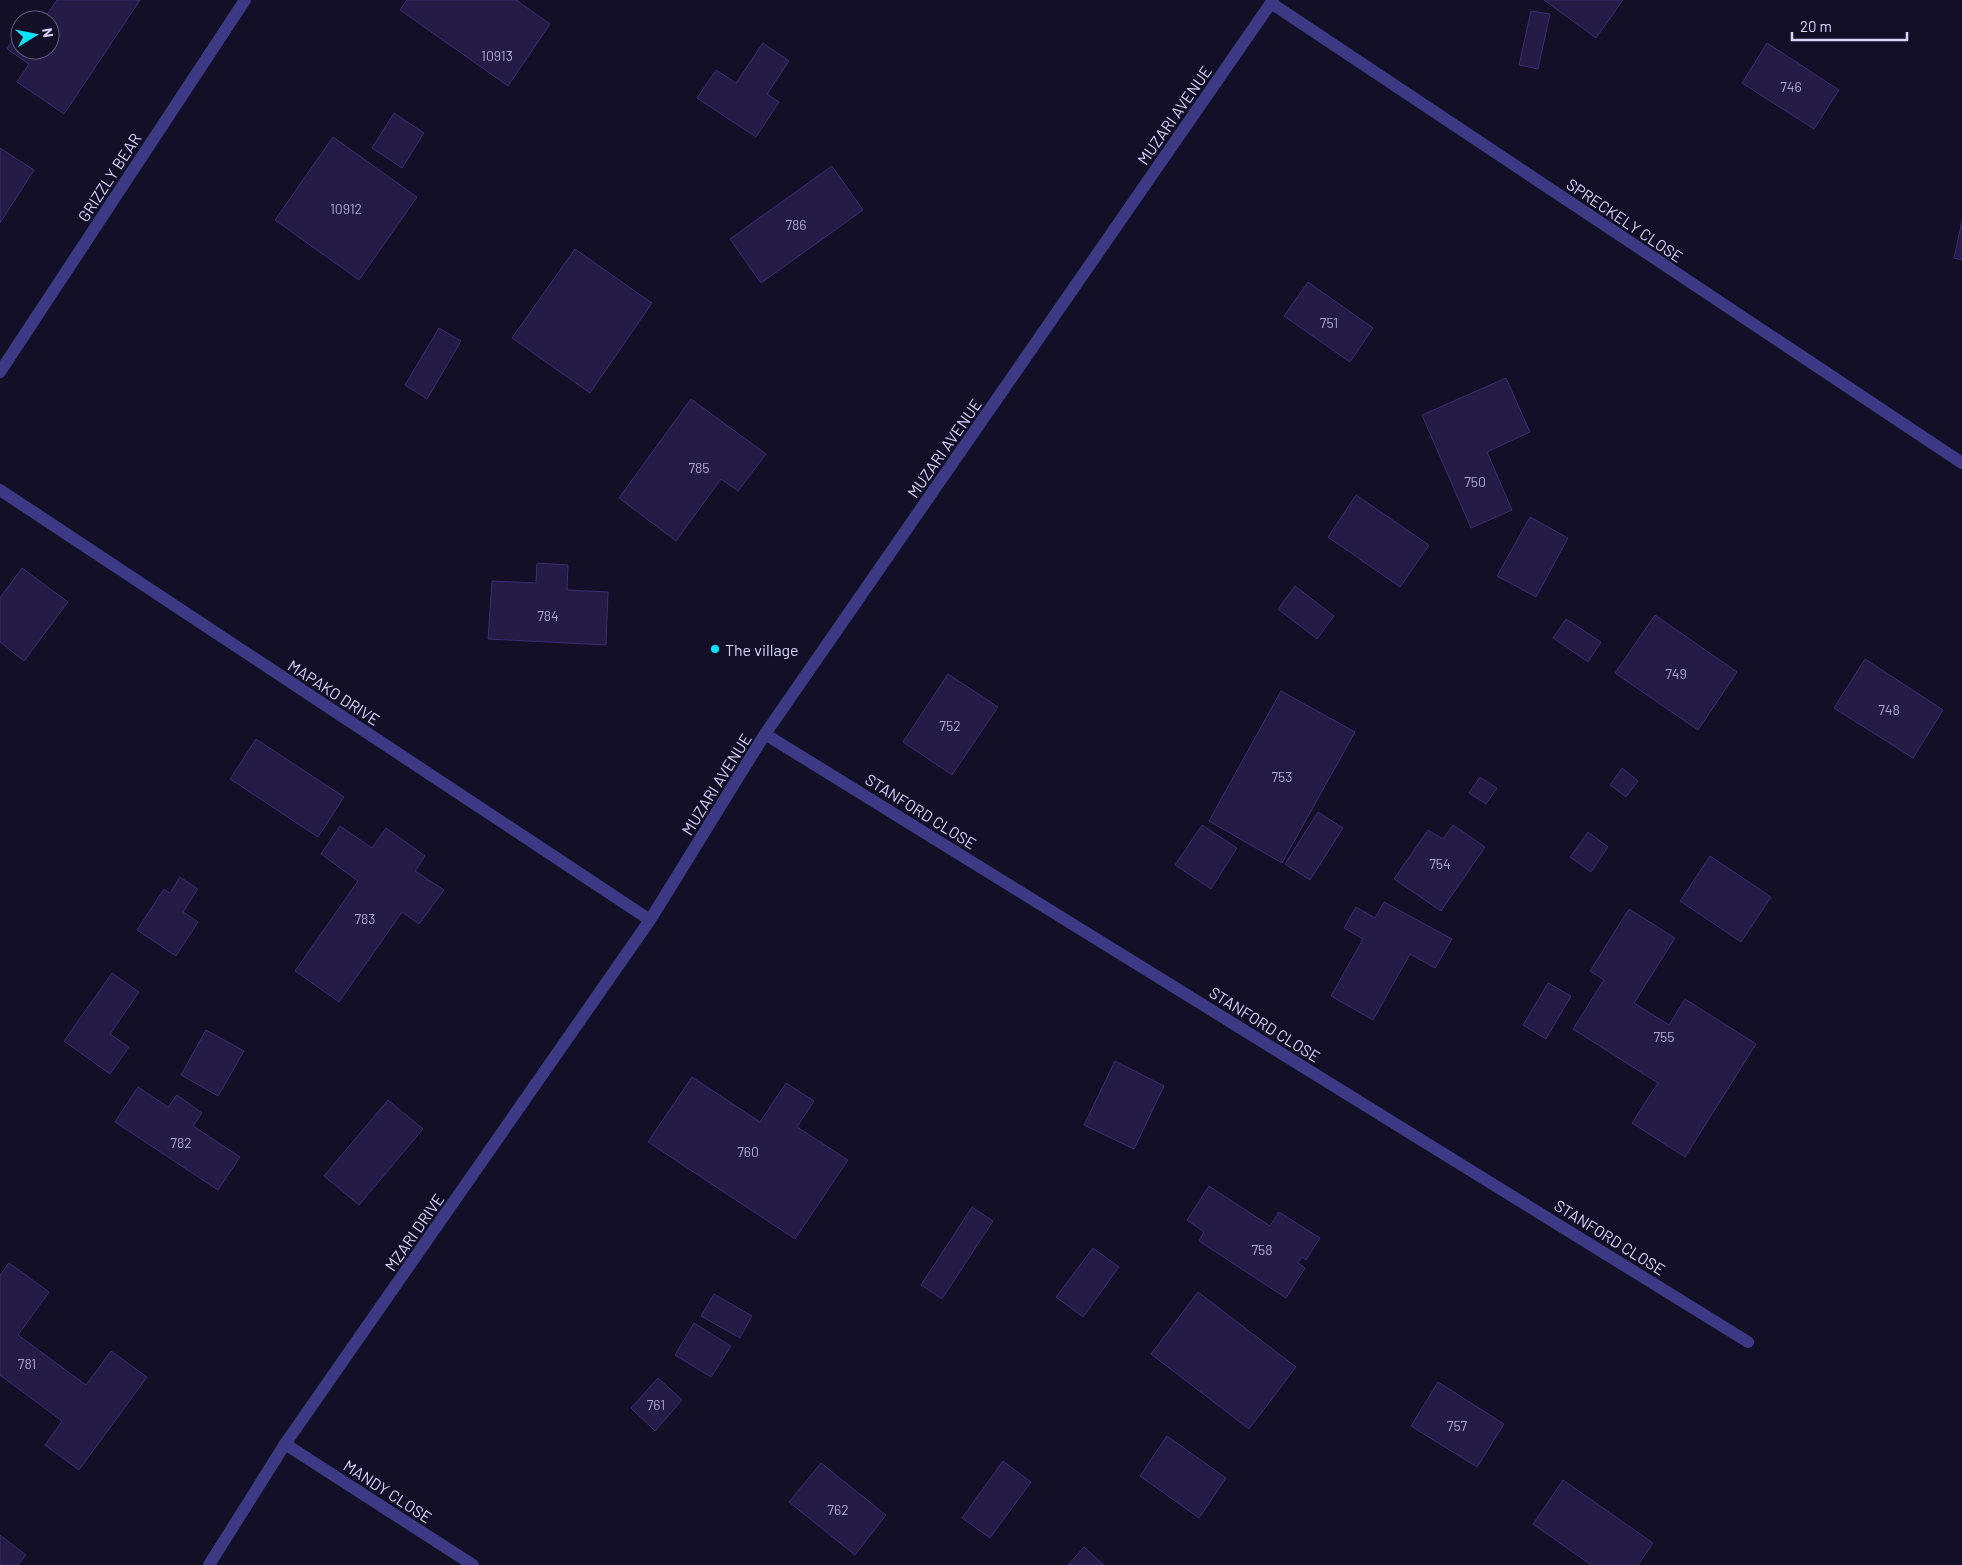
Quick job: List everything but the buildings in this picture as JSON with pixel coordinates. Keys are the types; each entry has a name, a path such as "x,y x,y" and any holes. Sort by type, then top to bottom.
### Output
{"street":[{"name":"GRIZZLY BEAR","path":"0,372 245,0"},
{"name":"SPRECKELY CLOSE","path":"1272,2 1962,463"},
{"name":"MUZARI AVENUE","path":"650,920 766,734 1272,2"},
{"name":"MAPAKO DRIVE","path":"0,490 650,920"},
{"name":"STANFORD CLOSE","path":"766,734 1748,1342"},
{"name":"MZARI DRIVE","path":"209,1565 285,1444 650,920"},
{"name":"MANDY CLOSE","path":"285,1444 473,1565"}],"place":[{"name":"The village","path":"715,649"}]}
